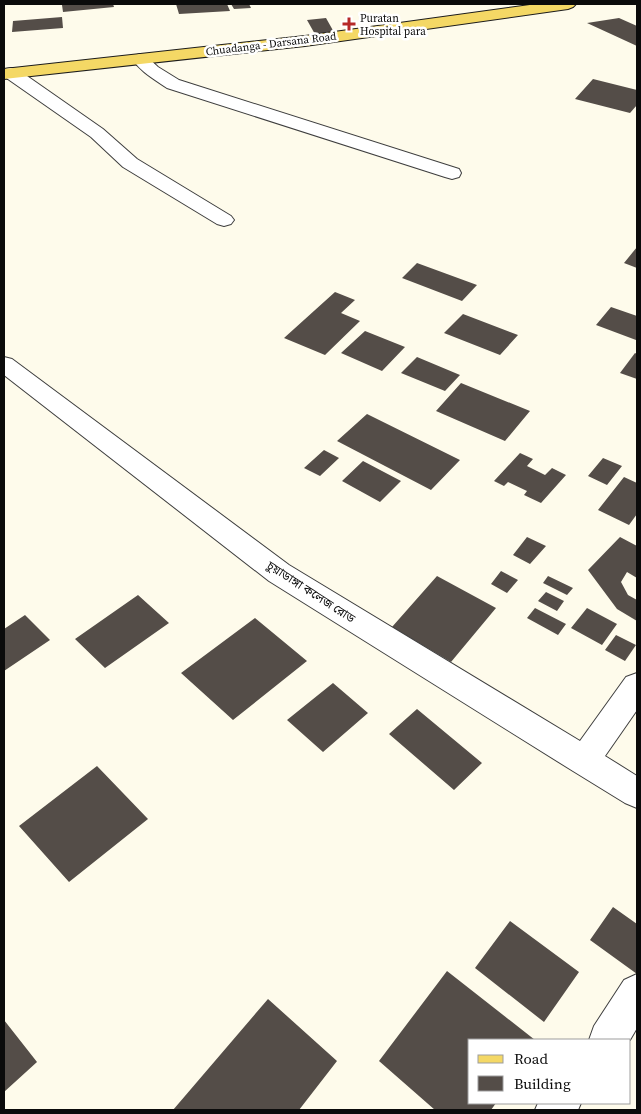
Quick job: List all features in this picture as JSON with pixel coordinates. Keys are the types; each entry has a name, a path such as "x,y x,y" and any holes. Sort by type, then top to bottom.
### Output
{"main road":[{"name":"Chuadanga - Darsana Road","path":"7,74 305,41 568,4"}],"street":[{"path":"140,59 152,71 174,84 452,173"},
{"path":"7,74 97,133 130,163 224,220"},
{"name":"চুয়াডাঙ্গা কলেজ রোড","path":"4,364 279,573 637,794"},
{"path":"584,761 637,686"},
{"path":"609,1039 637,993"}],"building":[{"path":"113,4 114,7 63,12 62,5"},
{"path":"176,4 227,4 230,11 179,14"},
{"path":"231,4 249,4 251,8 234,9"},
{"path":"62,17 63,28 12,32 13,21"},
{"path":"326,18 335,34 316,36 307,20"},
{"path":"619,18 637,26 637,46 587,23"},
{"path":"593,79 637,90 637,105 630,113 575,99"},
{"path":"637,247 637,268 624,263"},
{"path":"417,263 477,285 462,301 402,278"},
{"path":"335,292 355,300 341,313 360,321 325,355 284,338"},
{"path":"611,307 637,316 636,340 596,325"},
{"path":"463,314 518,335 500,355 444,333"},
{"path":"365,331 405,347 382,371 341,353"},
{"path":"635,353 637,354 637,379 620,373"},
{"path":"417,357 460,375 445,391 401,373"},
{"path":"461,383 530,411 505,441 436,411"},
{"path":"367,414 460,460 431,490 337,441"},
{"path":"324,450 339,458 320,476 304,468"},
{"path":"520,453 533,459 527,466 545,475 552,468 566,475 541,503 524,495 527,491 508,482 504,486 494,481"},
{"path":"603,458 622,466 607,485 588,476"},
{"path":"363,461 401,481 380,502 342,481"},
{"path":"624,477 637,483 637,514 629,525 598,510"},
{"path":"527,537 546,546 530,564 513,555"},
{"path":"620,537 637,546 637,578 627,572 621,582 628,595 637,600 637,621 617,609 588,570"},
{"path":"501,571 518,580 507,593 491,584"},
{"path":"437,576 496,608 451,662 392,627"},
{"path":"548,576 573,588 567,595 543,583"},
{"path":"546,592 564,601 557,611 538,601"},
{"path":"138,595 169,623 105,668 75,639"},
{"path":"535,608 566,624 558,635 527,618"},
{"path":"587,608 617,624 602,645 571,628"},
{"path":"25,615 50,640 4,671 4,629"},
{"path":"255,618 307,661 233,720 181,673"},
{"path":"616,635 636,645 625,661 605,650"},
{"path":"333,683 368,713 323,752 287,720"},
{"path":"417,709 482,763 454,790 389,734"},
{"path":"97,766 148,819 69,882 19,826"},
{"path":"613,907 637,924 637,974 590,940"},
{"path":"510,921 579,972 544,1022 475,968"},
{"path":"447,971 534,1039 468,1039 468,1104 495,1104 491,1110 435,1110 379,1061"},
{"path":"268,999 337,1061 299,1110 173,1110"},
{"path":"4,1020 37,1062 4,1092"}],"place":[{"name":"Puratan Hospital para","path":"349,24"}]}
